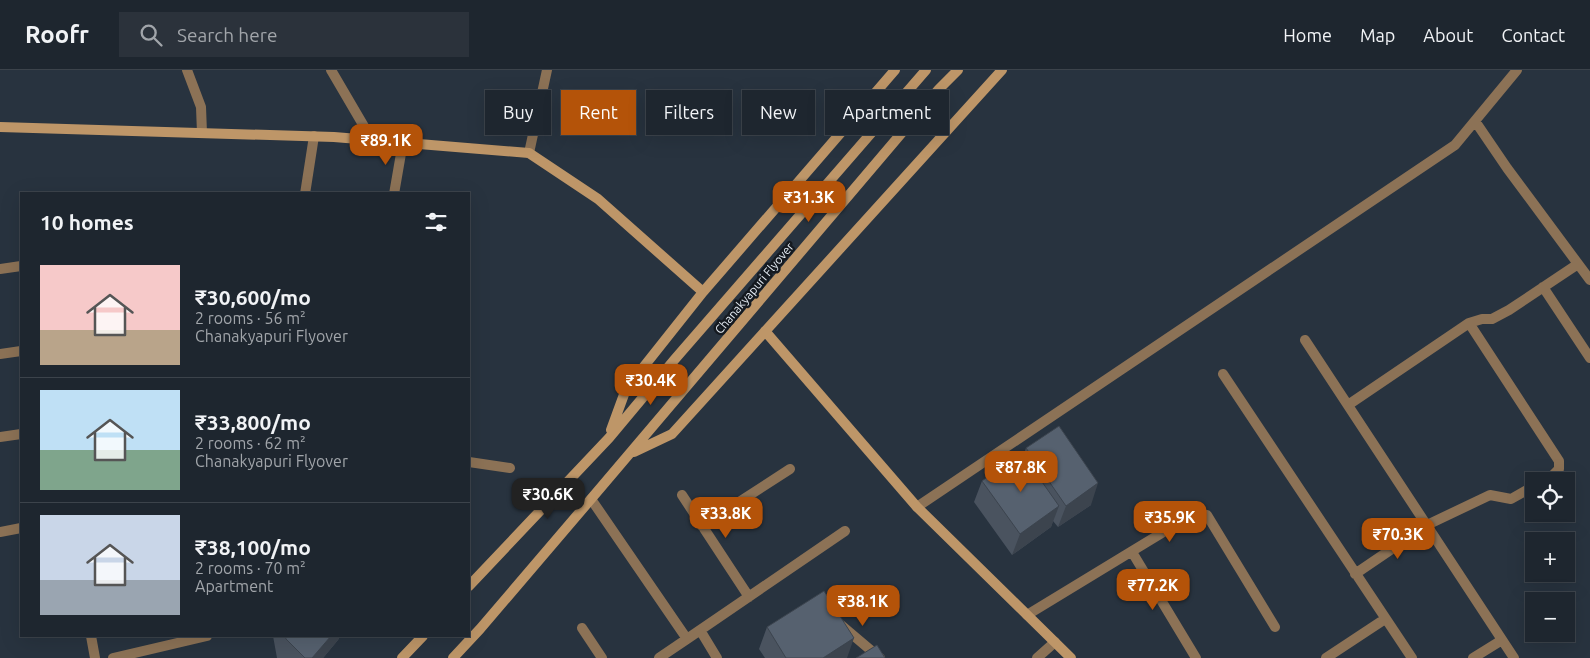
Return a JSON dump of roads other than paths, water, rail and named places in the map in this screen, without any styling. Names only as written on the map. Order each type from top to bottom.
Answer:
[{"type":"street","points":[[187,70],[201,107],[202,133]]},
{"type":"street","points":[[331,70],[372,140]]},
{"type":"street","points":[[530,153],[547,70]]},
{"type":"street","points":[[609,438],[626,389],[703,292],[895,70]]},
{"type":"street","name":"Chanakyapuri Flyover","points":[[470,585],[609,438],[674,359],[926,70]]},
{"type":"street","name":"Chanakyapuri Flyover","points":[[453,658],[629,455],[939,89],[958,70]]},
{"type":"street","points":[[629,455],[672,434],[1002,70]]},
{"type":"street","points":[[917,507],[1455,145],[1517,70]]},
{"type":"street","points":[[1475,121],[1507,168],[1590,280]]},
{"type":"street","points":[[0,127],[314,136],[530,153],[598,199],[703,292]]},
{"type":"street","points":[[305,192],[314,136]]},
{"type":"street","points":[[394,192],[403,142]]},
{"type":"street","points":[[1348,405],[1469,323],[1482,319],[1492,319],[1509,310],[1578,264]]},
{"type":"street","points":[[0,269],[20,266]]},
{"type":"street","points":[[1543,287],[1590,358]]},
{"type":"street","points":[[1469,323],[1559,461],[1559,470],[1557,472]]},
{"type":"street","points":[[765,331],[917,507],[1071,658]]},
{"type":"street","points":[[1305,340],[1514,658]]},
{"type":"street","points":[[0,354],[20,351]]},
{"type":"street","points":[[1223,374],[1412,658]]},
{"type":"street","points":[[0,437],[20,434]]},
{"type":"street","points":[[470,462],[510,468]]},
{"type":"street","points":[[702,526],[790,469]]},
{"type":"street","points":[[1356,574],[1427,525],[1490,495],[1511,499],[1525,491]]},
{"type":"street","points":[[682,495],[749,597]]},
{"type":"street","points":[[591,499],[687,640]]},
{"type":"street","points":[[1027,616],[1193,514],[1207,515],[1275,627]]},
{"type":"street","points":[[0,532],[20,528]]},
{"type":"street","points":[[658,658],[845,531]]},
{"type":"street","points":[[1132,552],[1196,658]]},
{"type":"street","points":[[830,616],[876,657]]},
{"type":"street","points":[[1326,658],[1385,619]]},
{"type":"street","points":[[582,628],[602,658]]},
{"type":"street","points":[[700,630],[718,658]]},
{"type":"street","points":[[91,637],[95,658]]},
{"type":"street","points":[[113,658],[203,637]]},
{"type":"street","points":[[402,658],[421,637]]},
{"type":"street","points":[[1474,658],[1502,640]]},
{"type":"street","points":[[1037,658],[1055,642]]}]
